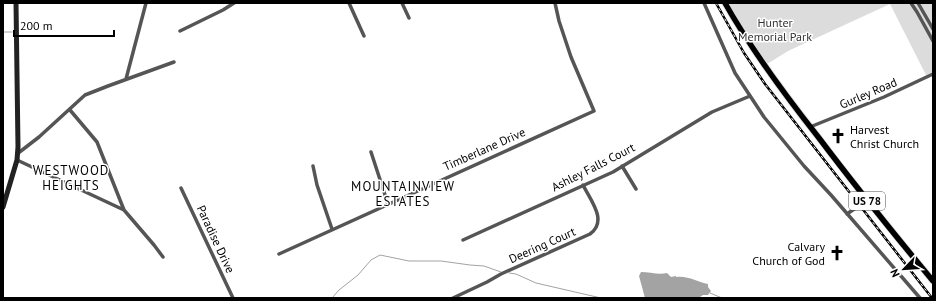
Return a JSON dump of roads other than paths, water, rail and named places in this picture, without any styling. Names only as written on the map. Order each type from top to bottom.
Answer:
[{"type":"main road","name":"US 78","points":[[725,3],[739,28],[764,66],[810,128],[933,281]]},
{"type":"street","points":[[3,207],[17,157],[18,124],[16,3]]},
{"type":"street","points":[[126,79],[146,3]]},
{"type":"street","points":[[180,31],[234,3]]},
{"type":"street","points":[[349,3],[364,36]]},
{"type":"street","points":[[402,3],[409,18]]},
{"type":"street","name":"Timberlane Drive","points":[[279,254],[594,111],[571,58],[554,3]]},
{"type":"street","points":[[704,3],[735,73],[764,117],[784,143],[920,298]]},
{"type":"street","points":[[911,3],[933,41]]},
{"type":"street","points":[[918,3],[933,29]]},
{"type":"street","points":[[17,157],[85,95],[174,62]]},
{"type":"street","name":"Gurley Road","points":[[810,128],[884,97],[933,74]]},
{"type":"street","name":"Ashley Falls Court","points":[[464,240],[622,166],[712,112],[750,96]]},
{"type":"street","points":[[70,110],[97,142],[124,210],[154,244],[163,257]]},
{"type":"street","points":[[371,152],[388,204]]},
{"type":"street","points":[[17,157],[124,210]]},
{"type":"street","points":[[313,166],[314,178],[332,229]]},
{"type":"street","points":[[622,166],[636,189]]},
{"type":"street","name":"Deering Court","points":[[453,298],[590,234],[595,230],[599,223],[598,216],[583,185]]},
{"type":"street","name":"Paradise Drive","points":[[181,188],[233,298]]},
{"type":"street","points":[[847,214],[867,200]]},
{"type":"waterway","points":[[3,32],[12,32]]},
{"type":"waterway","points":[[332,298],[339,290],[358,275],[371,260],[380,255],[409,261],[441,261],[484,266],[501,272]]},
{"type":"waterway","points":[[509,273],[516,274],[536,283],[601,298]]},
{"type":"waterway","points":[[710,293],[722,298]]},
{"type":"railway","points":[[716,3],[744,53],[765,84],[932,298]]},
{"type":"place","name":"Harvest Christ Church","points":[[838,136]]},
{"type":"place","name":"Calvary Church of God","points":[[837,253]]},
{"type":"district","name":"WESTWOOD HEIGHTS","points":[[71,178]]},
{"type":"district","name":"MOUNTAINVIEW ESTATES","points":[[403,194]]},
{"type":"park label","name":"Hunter Memorial Park","points":[[775,29]]}]
